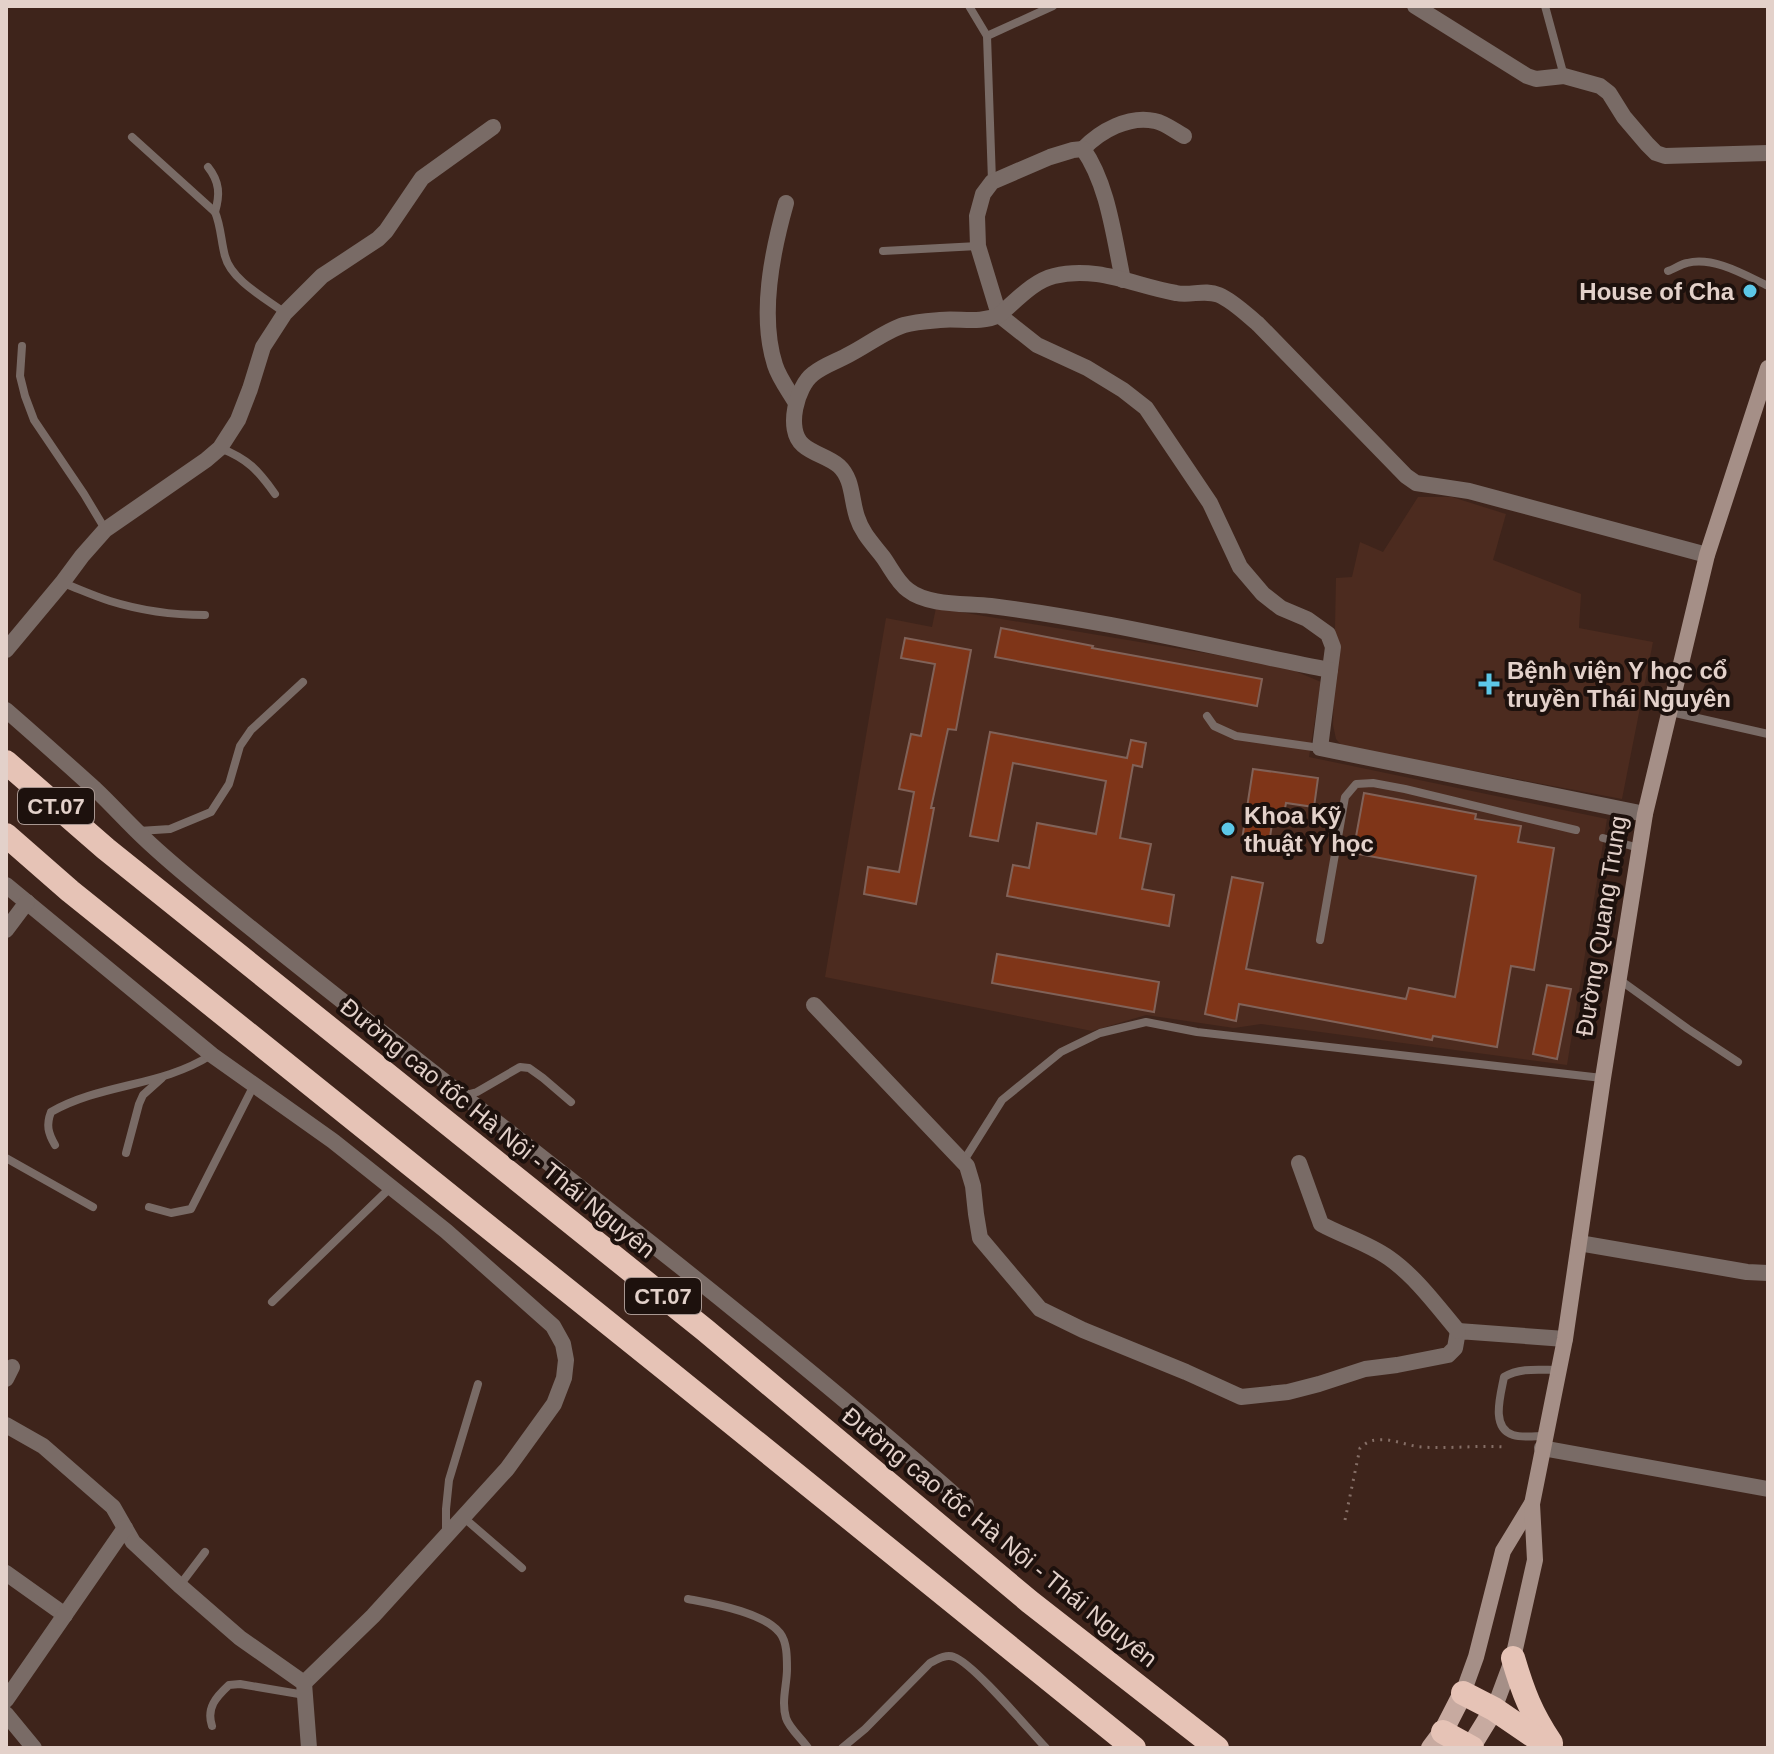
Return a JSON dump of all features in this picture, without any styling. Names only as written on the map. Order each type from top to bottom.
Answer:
[{"type":"highway","name":"Đường cao tốc Hà Nội - Thái Nguyên","points":[[6,762],[106,849],[705,1330],[1030,1602],[1217,1748]]},
{"type":"highway","name":"CT.07","points":[[6,835],[70,891],[1134,1748]]},
{"type":"highway","points":[[1513,1658],[1525,1697],[1553,1748]]},
{"type":"highway","points":[[1463,1693],[1494,1709],[1553,1748]]},
{"type":"highway","points":[[1437,1740],[1471,1748]]},
{"type":"main road","name":"Đường Quang Trung","points":[[1471,1748],[1494,1709],[1513,1658],[1535,1560],[1532,1504],[1565,1339],[1645,814],[1707,555],[1768,368]]},
{"type":"main road","name":"Đường Quang Trung","points":[[1437,1740],[1463,1693],[1476,1657],[1503,1551],[1532,1504]]},
{"type":"street","points":[[1415,6],[1527,76],[1536,79],[1564,76],[1600,86],[1609,93],[1624,117],[1656,153],[1665,156],[1768,153]]},
{"type":"street","points":[[1184,136],[1158,121],[1127,122],[1093,138],[1083,149],[1050,157],[992,182],[983,194],[977,216],[978,246],[999,315],[1037,345],[1087,368],[1146,408],[1210,503],[1240,567],[1263,594],[1281,608],[1307,619],[1328,634],[1333,647],[1320,748],[1645,814]]},
{"type":"street","points":[[6,650],[105,530],[220,448],[238,420],[263,347],[285,313],[322,276],[378,239],[422,178],[493,127]]},
{"type":"street","points":[[1083,149],[1098,178],[1109,214],[1123,280]]},
{"type":"street","points":[[786,203],[769,286],[769,331],[775,366],[796,403]]},
{"type":"street","points":[[1330,670],[1054,615],[933,601],[911,593],[866,537],[857,519],[846,474],[796,438],[796,403],[803,385],[810,375],[821,368],[903,325],[943,320],[983,320],[999,315],[1038,282],[1053,276],[1079,272],[1100,274],[1175,293],[1189,295],[1207,292],[1232,302],[1258,324],[1416,483],[1469,491],[1707,555]]},
{"type":"street","points":[[6,710],[209,894],[461,1096],[645,1237],[900,1445],[966,1505]]},
{"type":"street","points":[[6,885],[212,1055],[333,1141],[446,1231],[553,1326],[563,1344],[566,1360],[564,1378],[554,1404],[507,1469],[305,1689],[309,1748]]},
{"type":"street","points":[[6,930],[27,902]]},
{"type":"street","points":[[814,1005],[967,1166],[980,1238],[1040,1309],[1241,1397],[1288,1392],[1365,1369],[1448,1355],[1455,1348],[1458,1331]]},
{"type":"street","points":[[1299,1163],[1321,1224],[1389,1258],[1418,1284],[1458,1331],[1565,1339]]},
{"type":"street","points":[[1579,1243],[1768,1273]]},
{"type":"street","points":[[1747,1272],[1768,1285]]},
{"type":"street","points":[[6,1425],[43,1446],[113,1507],[133,1542],[240,1638],[305,1689]]},
{"type":"street","points":[[1543,1445],[1768,1489]]},
{"type":"street","points":[[6,1700],[125,1528]]},
{"type":"street","points":[[6,1573],[65,1615]]},
{"type":"street","points":[[6,1714],[34,1748]]},
{"type":"lane","points":[[969,6],[987,36],[992,182]]},
{"type":"lane","points":[[987,36],[1053,6]]},
{"type":"lane","points":[[1545,6],[1564,76]]},
{"type":"lane","points":[[132,137],[215,212],[229,269],[285,313]]},
{"type":"lane","points":[[208,167],[219,188],[215,212]]},
{"type":"lane","points":[[883,251],[978,246]]},
{"type":"lane","points":[[1668,271],[1687,262],[1703,262],[1732,268],[1768,286]]},
{"type":"lane","points":[[22,346],[20,376],[34,420],[105,530]]},
{"type":"lane","points":[[220,448],[250,463],[275,494]]},
{"type":"lane","points":[[62,583],[145,610],[205,615]]},
{"type":"lane","points":[[137,831],[170,829],[211,812],[229,784],[240,746],[251,730],[303,682]]},
{"type":"lane","points":[[1671,712],[1768,734]]},
{"type":"lane","points":[[1207,716],[1214,726],[1236,736],[1320,748]]},
{"type":"lane","points":[[1320,940],[1345,797],[1356,784],[1373,783],[1405,789],[1576,830]]},
{"type":"lane","points":[[1603,838],[1640,848]]},
{"type":"lane","points":[[1620,980],[1738,1062]]},
{"type":"lane","points":[[963,1162],[1002,1100],[1061,1052],[1100,1033],[1146,1022],[1197,1032],[1603,1078]]},
{"type":"lane","points":[[55,1145],[48,1132],[51,1112],[83,1098],[163,1078],[212,1055]]},
{"type":"lane","points":[[461,1096],[477,1092],[520,1067],[529,1068],[571,1102]]},
{"type":"lane","points":[[126,1153],[143,1095],[163,1078]]},
{"type":"lane","points":[[149,1207],[171,1213],[191,1209],[254,1085]]},
{"type":"lane","points":[[6,1158],[93,1207]]},
{"type":"lane","points":[[272,1302],[390,1188]]},
{"type":"lane","points":[[1543,1445],[1508,1433],[1500,1426],[1504,1377],[1524,1370],[1559,1370]]},
{"type":"lane","points":[[446,1535],[449,1480],[478,1384]]},
{"type":"lane","points":[[463,1517],[522,1568]]},
{"type":"lane","points":[[179,1585],[205,1552]]},
{"type":"lane","points":[[688,1599],[761,1618],[780,1633],[786,1650],[784,1696],[787,1720],[808,1748]]},
{"type":"lane","points":[[842,1748],[930,1663],[943,1656],[955,1657],[975,1672],[1046,1748]]},
{"type":"lane","points":[[212,1726],[209,1716],[213,1701],[229,1685],[305,1689]]},
{"type":"path","points":[[1345,1520],[1360,1448],[1368,1442],[1380,1439],[1418,1447],[1449,1448],[1543,1445]]},
{"type":"shaded area","name":"Bệnh viện Y học cổ truyền Thái Nguyên","points":[[1418,497],[1452,497],[1506,514],[1493,560],[1581,594],[1579,628],[1653,642],[1622,799],[1342,746],[1336,739],[1333,725],[1336,578],[1352,577],[1360,542],[1383,552]]},
{"type":"shaded area","name":"Khoa Kỹ thuật Y học","points":[[936,608],[1283,666],[1321,682],[1309,757],[1607,819],[1567,1065],[1261,1024],[1234,1028],[1146,1015],[1092,1031],[825,977],[886,618],[932,627]]},
{"type":"building","points":[[1001,628],[1262,679],[1257,706],[995,657]]},
{"type":"building","points":[[905,638],[971,650],[956,730],[948,729],[931,808],[934,808],[916,904],[864,894],[868,867],[899,872],[914,792],[899,789],[911,734],[921,736],[935,664],[901,658]]},
{"type":"building","points":[[990,732],[1127,758],[1131,740],[1146,743],[1142,767],[1133,765],[1120,838],[1151,844],[1142,889],[1174,895],[1169,926],[1007,896],[1013,865],[1029,868],[1037,823],[1096,834],[1106,781],[1013,763],[998,841],[970,836]]},
{"type":"building","points":[[1253,769],[1318,778],[1314,807],[1286,803],[1283,819],[1273,817],[1269,844],[1242,840]]},
{"type":"building","points":[[1364,793],[1476,814],[1475,819],[1521,826],[1518,842],[1554,848],[1534,970],[1511,966],[1497,1047],[1433,1036],[1432,1040],[1239,1004],[1236,1021],[1205,1014],[1232,877],[1263,883],[1246,969],[1406,999],[1409,988],[1455,997],[1476,876],[1353,853]]},
{"type":"building","points":[[997,954],[1159,982],[1154,1012],[992,983]]},
{"type":"building","points":[[1547,985],[1571,989],[1557,1059],[1533,1054]]},
{"type":"place","name":"House of Cha","points":[[1750,291]]},
{"type":"place","name":"Bệnh viện Y học cổ truyền Thái Nguyên","points":[[1489,684]]},
{"type":"place","name":"Khoa Kỹ thuật Y học","points":[[1228,829]]}]
